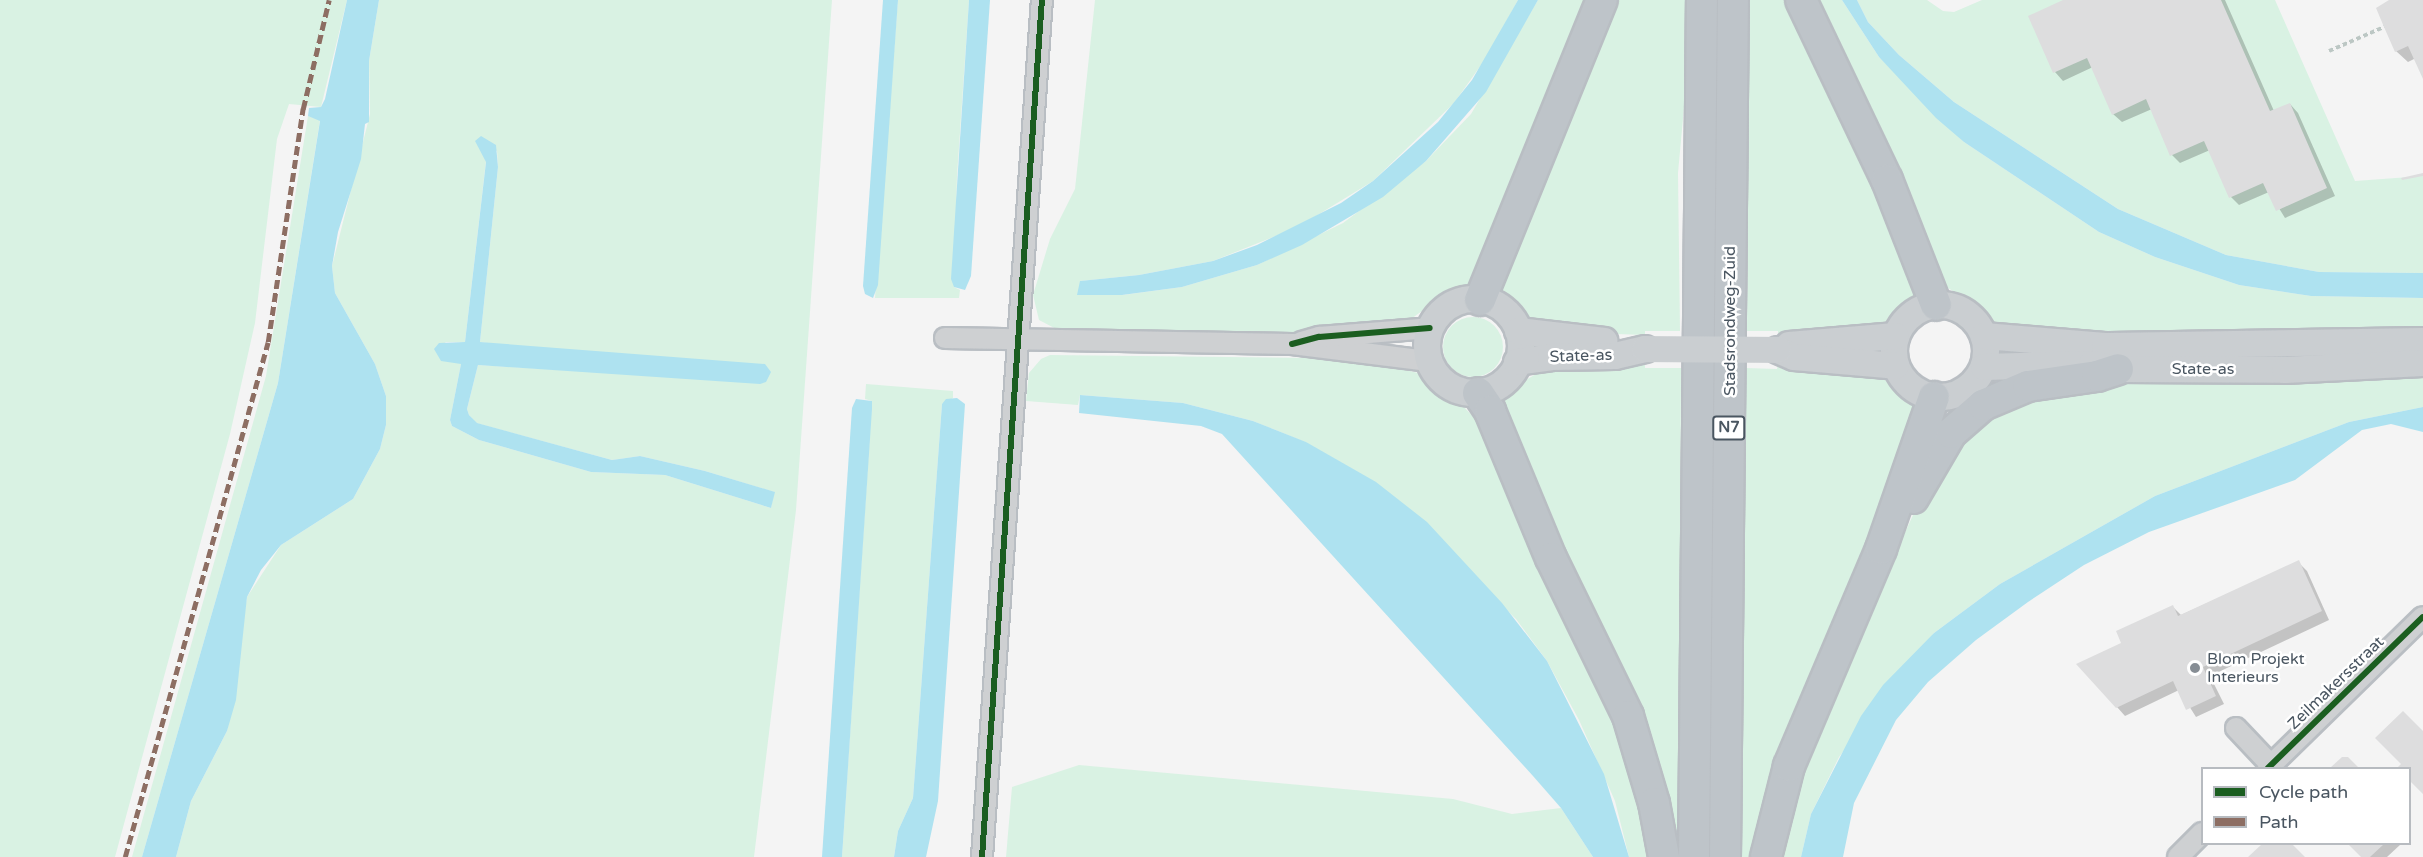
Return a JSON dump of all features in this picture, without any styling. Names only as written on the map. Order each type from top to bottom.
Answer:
[{"type":"highway","points":[[1480,300],[1602,0]]},
{"type":"highway","name":"Stadsrondweg-Zuid","points":[[1694,857],[1702,0]]},
{"type":"highway","name":"Stadsrondweg-Zuid","points":[[1725,857],[1733,0]]},
{"type":"highway","points":[[1801,0],[1887,180],[1936,305]]},
{"type":"highway","points":[[1881,549],[1951,433],[1983,405],[2028,386],[2097,376],[2118,369]]},
{"type":"highway","points":[[1478,393],[1490,411],[1551,558],[1628,716],[1654,803],[1664,857]]},
{"type":"highway","points":[[1766,857],[1783,786],[1806,721],[1881,549],[1934,397]]},
{"type":"main road","points":[[1480,300],[1503,310],[1518,331],[1517,362],[1500,386],[1478,393],[1466,393],[1444,383],[1429,360],[1430,328],[1450,306],[1480,300]]},
{"type":"main road","points":[[1936,305],[1949,306],[1970,316],[1984,336],[1984,367],[1964,391],[1934,397],[1907,384],[1896,366],[1896,336],[1908,318],[1936,305]]},
{"type":"main road","name":"State-as","points":[[1518,331],[1560,338],[1615,341],[1645,349]]},
{"type":"main road","name":"State-as","points":[[1778,350],[1793,343],[1896,336]]},
{"type":"main road","name":"State-as","points":[[1984,336],[2105,346],[2423,341]]},
{"type":"main road","name":"State-as","points":[[1517,362],[1551,357],[1615,356],[1645,349],[1778,350],[1794,357],[1896,366]]},
{"type":"main road","name":"State-as","points":[[1984,367],[2092,364],[2118,369],[2318,369],[2423,363]]},
{"type":"street","points":[[982,857],[1042,0]]},
{"type":"street","points":[[1292,344],[1319,337],[1430,328]]},
{"type":"street","points":[[945,338],[1018,342],[1292,344],[1429,360]]},
{"type":"street","name":"Zeilmakersstraat","points":[[2269,767],[2423,616]]},
{"type":"street","points":[[2236,728],[2269,767]]},
{"type":"street","points":[[2178,857],[2201,834]]},
{"type":"path","points":[[2329,51],[2384,27]]},
{"type":"green space","points":[[0,0],[347,0],[321,107],[289,104],[277,139],[255,323],[230,434],[115,857],[0,857]]},
{"type":"green space","points":[[379,0],[832,0],[796,510],[754,857],[176,857],[191,801],[227,731],[247,597],[281,545],[353,499],[380,449],[386,425],[386,396],[375,364],[335,293],[332,266],[370,114],[369,61]],"holes":[[[480,147],[497,151],[498,167],[480,342],[766,382],[478,365],[467,409],[469,415],[476,423],[612,460],[640,456],[705,471],[774,492],[771,508],[665,475],[591,472],[479,440],[452,426],[450,420],[461,364],[445,342],[465,342],[486,161]]]},
{"type":"green space","points":[[898,0],[969,0],[957,176],[954,287],[960,290],[959,298],[875,298]]},
{"type":"green space","points":[[1095,0],[1518,0],[1486,58],[1454,103],[1373,181],[1298,227],[1213,261],[1139,275],[1080,281],[1123,295],[1182,287],[1257,265],[1343,223],[1426,161],[1471,114],[1538,0],[1592,0],[1481,273],[1470,285],[1441,297],[1407,322],[1294,333],[1062,332],[1039,320],[1033,295],[1050,239],[1075,189]]},
{"type":"green space","points":[[1609,0],[1687,0],[1686,86],[1678,173],[1680,331],[1645,331],[1645,335],[1587,333],[1529,321],[1493,293]]},
{"type":"green space","points":[[1749,0],[1792,0],[1923,298],[1901,311],[1899,309],[1883,324],[1783,332],[1782,337],[1778,336],[1778,331],[1747,331]]},
{"type":"green space","points":[[1808,0],[1842,0],[1879,57],[1964,142],[2099,232],[2155,257],[2239,285],[2311,296],[2423,298],[2423,332],[2143,338],[1996,326],[1977,306],[1940,283]]},
{"type":"green space","points":[[1857,0],[1927,0],[1943,11],[1954,12],[1982,0],[2275,0],[2355,181],[2423,176],[2423,273],[2319,272],[2226,255],[2118,209],[1954,102],[1899,55],[1868,22]]},
{"type":"green space","points":[[308,116],[320,120],[278,383],[142,857],[132,857],[266,376]]},
{"type":"green space","points":[[1473,317],[1490,322],[1498,330],[1503,347],[1498,364],[1490,372],[1473,377],[1456,372],[1448,364],[1443,347],[1448,330],[1456,322]]},
{"type":"green space","points":[[1050,355],[1313,358],[1394,363],[1393,367],[1418,373],[1434,392],[1464,407],[1480,424],[1602,678],[1655,857],[1629,857],[1615,801],[1579,720],[1547,661],[1516,619],[1376,483],[1305,442],[1253,421],[1183,403],[1080,395],[1078,405],[1026,401],[1029,373],[1041,359]]},
{"type":"green space","points":[[1645,363],[1645,368],[1681,368],[1679,849],[1670,848],[1493,399],[1543,370]]},
{"type":"green space","points":[[1778,364],[1881,376],[1896,390],[1922,403],[1867,550],[1836,615],[1792,729],[1759,857],[1740,857],[1746,368],[1777,369]]},
{"type":"green space","points":[[2423,373],[2423,407],[2349,422],[2155,496],[2000,584],[1934,633],[1839,757],[1811,814],[1801,857],[1775,857],[1796,771],[1929,480],[1940,460],[2005,404],[2114,381]]},
{"type":"green space","points":[[866,384],[953,391],[953,398],[942,404],[913,798],[898,831],[894,857],[842,857],[872,401],[865,399]]},
{"type":"green space","points":[[1079,765],[1453,799],[1512,814],[1561,808],[1593,857],[1006,857],[1012,787]]},
{"type":"water","points":[[347,0],[379,0],[369,61],[369,122],[365,124],[361,159],[338,232],[332,266],[335,293],[375,364],[386,396],[386,425],[380,449],[353,499],[281,545],[261,570],[247,597],[236,700],[227,731],[191,801],[176,857],[142,857],[278,383],[320,121],[308,116],[309,108],[321,107],[325,99]]},
{"type":"water","points":[[883,0],[898,0],[878,285],[873,298],[865,294],[863,286]]},
{"type":"water","points":[[969,0],[990,0],[971,276],[965,290],[954,287],[951,279]]},
{"type":"water","points":[[1518,0],[1538,0],[1486,92],[1426,161],[1383,197],[1302,245],[1257,265],[1182,287],[1122,295],[1077,295],[1080,281],[1139,275],[1213,261],[1257,245],[1341,203],[1373,181],[1438,122],[1472,80]]},
{"type":"water","points":[[1842,0],[1857,0],[1868,22],[1899,55],[1954,102],[2118,209],[2226,255],[2319,272],[2423,273],[2423,298],[2311,296],[2239,285],[2155,257],[2099,232],[1964,142],[1936,118],[1879,57]]},
{"type":"water","points":[[481,136],[496,145],[498,167],[480,342],[765,364],[771,372],[766,382],[760,384],[478,365],[467,409],[469,415],[477,423],[612,460],[640,456],[705,471],[775,492],[771,508],[665,475],[591,472],[479,440],[452,426],[450,420],[461,364],[441,361],[434,349],[439,343],[465,342],[486,162],[475,141]]},
{"type":"water","points":[[1080,395],[1183,403],[1253,421],[1306,442],[1376,482],[1427,522],[1502,603],[1547,661],[1604,774],[1629,857],[1593,857],[1561,808],[1533,776],[1222,434],[1201,426],[1079,413]]},
{"type":"water","points":[[957,398],[965,404],[938,801],[926,857],[894,857],[898,831],[913,798],[942,404],[946,399]]},
{"type":"water","points":[[856,399],[872,401],[872,409],[842,857],[822,857],[852,408]]},
{"type":"water","points":[[2423,407],[2423,432],[2391,424],[2362,430],[2295,480],[2149,532],[2084,565],[2028,602],[1976,640],[1928,682],[1896,720],[1854,803],[1843,857],[1801,857],[1811,814],[1861,716],[1883,685],[1934,633],[2000,584],[2155,496],[2349,422]]},
{"type":"building","points":[[2063,0],[2221,0],[2270,111],[2290,103],[2327,188],[2276,211],[2263,183],[2229,198],[2204,141],[2170,156],[2146,99],[2112,115],[2087,58],[2053,73],[2028,16]]},
{"type":"building","points":[[2389,0],[2423,0],[2423,79],[2408,46],[2395,52],[2384,27],[2376,8]]},
{"type":"building","points":[[2423,173],[2423,176],[2402,180],[2401,178]]},
{"type":"building","points":[[2299,560],[2322,611],[2203,667],[2216,696],[2186,710],[2173,681],[2116,708],[2076,664],[2121,643],[2116,631],[2173,605],[2178,616]]},
{"type":"building","points":[[2403,711],[2423,731],[2423,794],[2411,782],[2411,767],[2398,767],[2401,764],[2375,738]]},
{"type":"building","points":[[2342,757],[2348,757],[2358,767],[2331,767]]},
{"type":"building","points":[[2261,845],[2293,845],[2305,857],[2248,857]]},
{"type":"building","points":[[2349,845],[2383,845],[2370,857],[2361,857]]},
{"type":"marked path","points":[[125,857],[268,342],[303,109],[329,0]]},
{"type":"cycle path","points":[[982,857],[1042,0]]},
{"type":"cycle path","points":[[1292,344],[1319,337],[1430,328]]},
{"type":"cycle path","points":[[2269,767],[2423,617]]},
{"type":"place","name":"Blom Projekt Interieurs","points":[[2195,668]]}]
